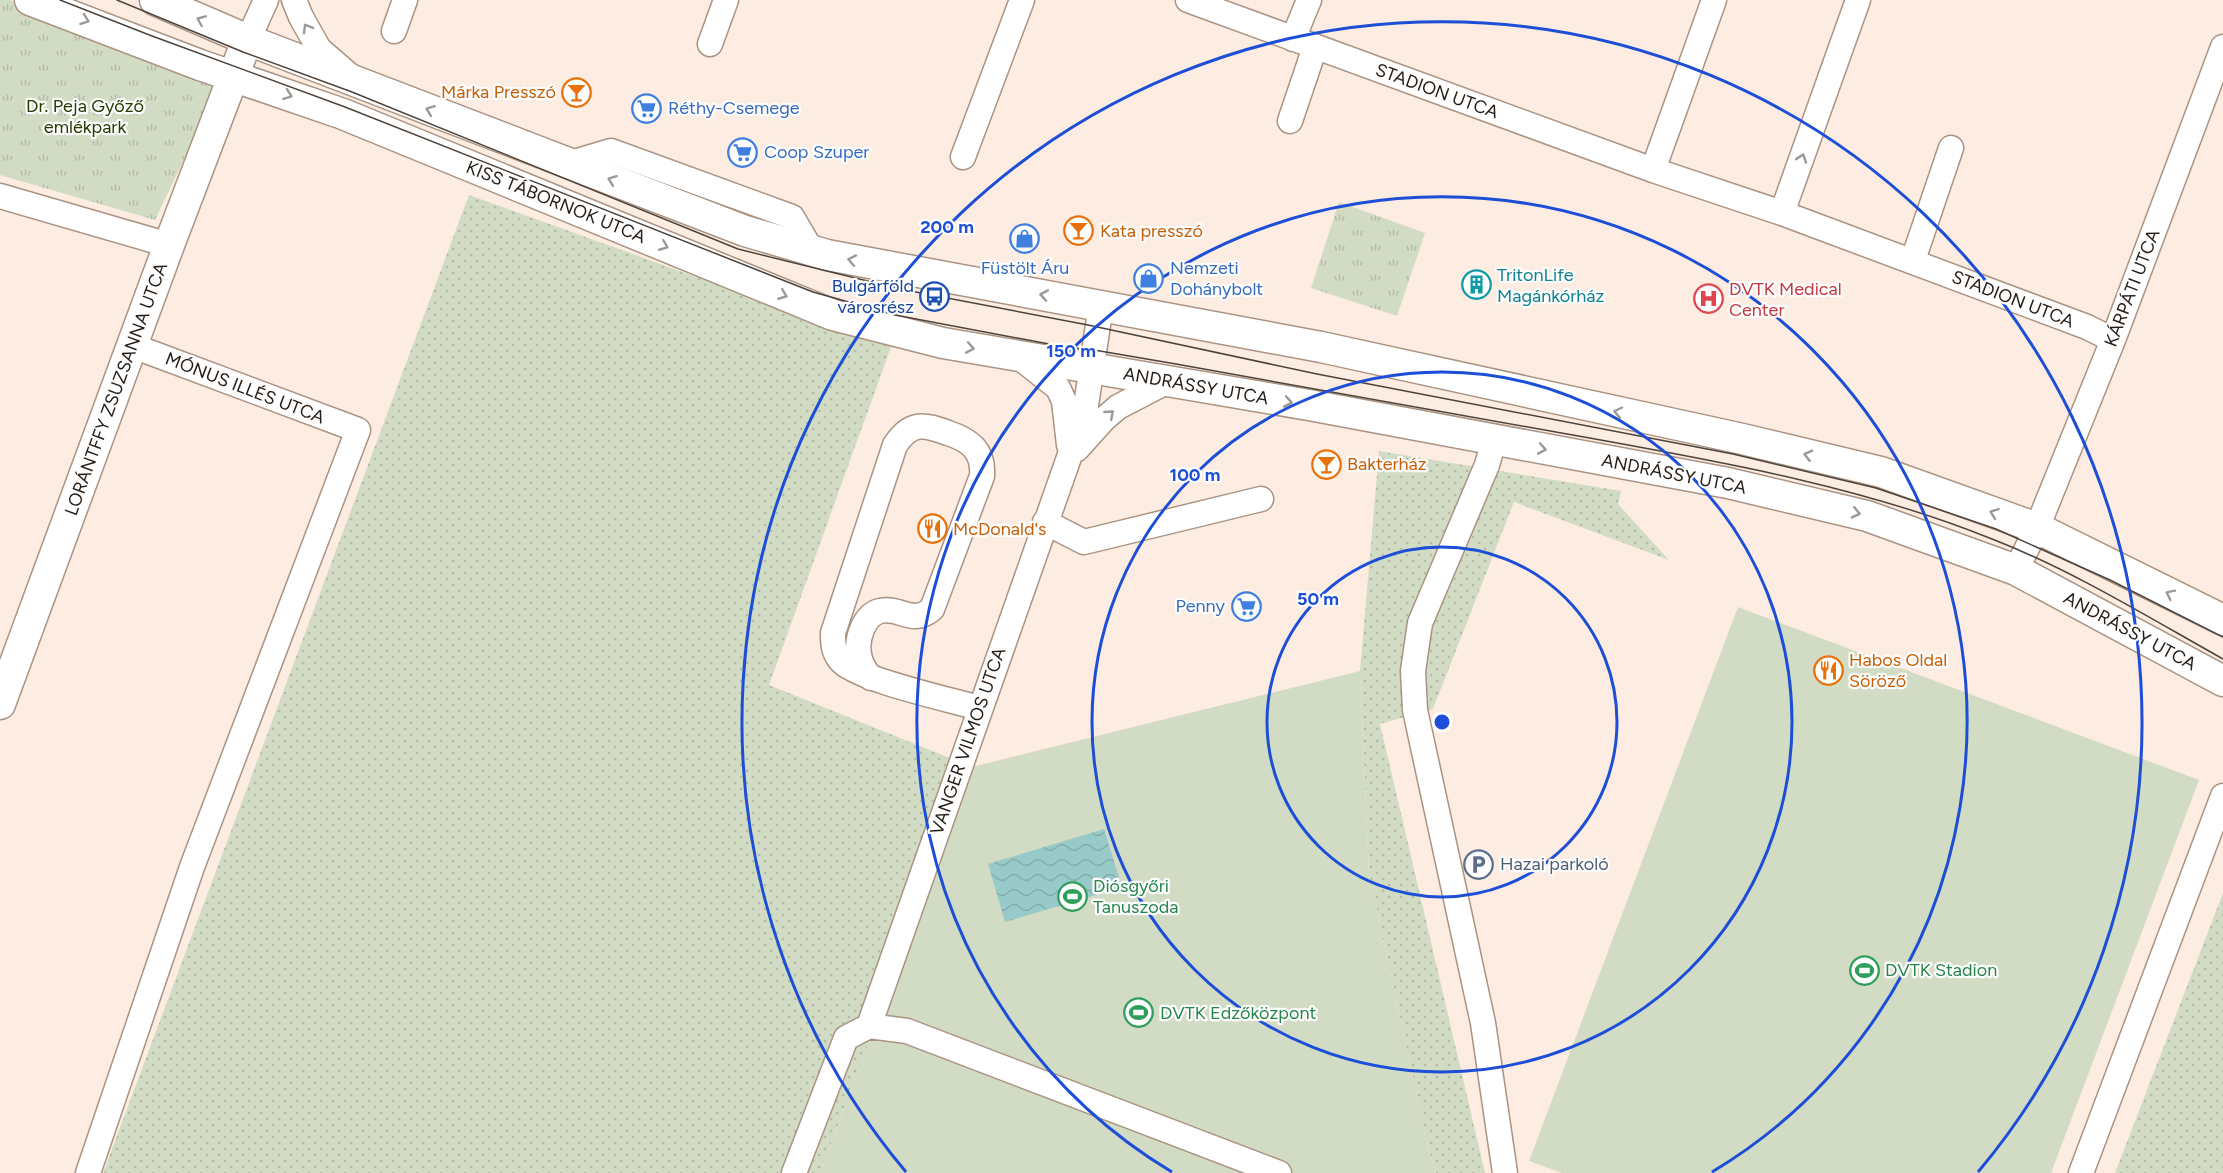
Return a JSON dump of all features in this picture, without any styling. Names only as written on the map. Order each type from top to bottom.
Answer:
[{"type":"main road","name":"KISS TÁBORNOK UTCA","points":[[30,0],[343,114],[833,315],[944,343],[1092,369]]},
{"type":"main road","points":[[155,0],[248,40],[745,231],[812,251],[849,259],[1333,350],[1749,440],[1881,472],[2037,528],[2223,620]]},
{"type":"main road","name":"LORÁNTFFY ZSUZSANNA UTCA","points":[[0,704],[169,244],[248,40]]},
{"type":"main road","name":"ANDRÁSSY UTCA","points":[[1092,369],[1728,483],[1867,516],[2016,570],[2223,681]]},
{"type":"street","points":[[248,40],[266,0]]},
{"type":"street","points":[[294,0],[319,49],[356,81]]},
{"type":"street","points":[[394,31],[405,0]]},
{"type":"street","points":[[710,44],[726,0]]},
{"type":"street","points":[[963,157],[1022,0]]},
{"type":"street","name":"STADION UTCA","points":[[1188,0],[1224,6],[1304,43],[1653,170],[1912,260],[2087,327],[2113,340]]},
{"type":"street","points":[[1290,121],[1309,0]]},
{"type":"street","points":[[1653,170],[1714,0]]},
{"type":"street","points":[[1782,213],[1858,0]]},
{"type":"street","name":"KÁRPÁTI UTCA","points":[[2016,570],[2037,528],[2113,340],[2223,46]]},
{"type":"street","points":[[1912,260],[1951,148]]},
{"type":"street","points":[[0,196],[169,244]]},
{"type":"street","name":"VANGER VILMOS UTCA","points":[[869,1026],[1085,412],[1101,305]]},
{"type":"street","name":"MÓNUS ILLÉS UTCA","points":[[88,1173],[192,867],[358,430],[132,346]]},
{"type":"street","points":[[1019,357],[1058,388],[1064,401],[1070,457]]},
{"type":"street","points":[[1070,457],[1118,407],[1168,381]]},
{"type":"street","points":[[871,678],[862,666],[858,651],[866,620],[872,614],[880,611],[917,617],[932,609],[982,476],[981,458],[972,444],[962,437],[927,425],[908,430],[895,445],[833,633],[834,648],[840,661],[849,668],[871,678],[979,708]]},
{"type":"street","points":[[1494,440],[1487,465],[1420,623],[1413,671],[1415,710],[1483,1023],[1497,1171]]},
{"type":"street","points":[[1045,522],[1084,542],[1261,499]]},
{"type":"street","points":[[2081,1173],[2223,796]]},
{"type":"street","points":[[794,1173],[846,1038],[869,1026],[907,1031],[1279,1173]]},
{"type":"green space","name":"Dr. Peja Győző emlékpark","points":[[0,0],[10,0],[220,84],[155,220],[0,175]]},
{"type":"green space","points":[[469,195],[891,347],[769,685],[972,767],[820,1173],[103,1173]]},
{"type":"green space","points":[[1339,202],[1425,233],[1397,316],[1311,288]]},
{"type":"green space","points":[[1379,451],[1621,491],[1618,504],[1669,560],[1514,502],[1433,709],[1380,724],[1485,1173],[1436,1173],[1429,1151],[1369,874],[1360,671]]},
{"type":"green space","name":"DVTK Stadion","points":[[1738,607],[2199,780],[2051,1173],[1562,1173],[1529,1161]]},
{"type":"green space","name":"DVTK Edzőközpont","points":[[1360,671],[1369,874],[1429,1151],[1436,1173],[820,1173],[972,767]]},
{"type":"green space","points":[[2223,893],[2223,1173],[2115,1173]]},
{"type":"water","points":[[1104,829],[1122,887],[1005,922],[988,864]]},
{"type":"tram line","points":[[60,0],[345,107],[813,292],[895,315],[1675,454],[1835,488],[1941,520],[2022,551],[2109,595],[2223,659]]},
{"type":"tram line","points":[[117,0],[243,52],[352,92],[738,249],[900,289],[1088,325],[1317,374],[1733,454],[1876,488],[1996,529],[2110,580],[2223,637]]},
{"type":"place","name":"Márka Presszó","points":[[577,92]]},
{"type":"place","name":"Réthy-Csemege","points":[[647,108]]},
{"type":"place","name":"Coop Szuper","points":[[743,152]]},
{"type":"place","name":"Kata presszó","points":[[1079,231]]},
{"type":"place","name":"Füstölt Áru","points":[[1025,239]]},
{"type":"place","name":"Nemzeti Dohánybolt","points":[[1149,278]]},
{"type":"place","name":"TritonLife Magánkórház","points":[[1476,285]]},
{"type":"place","name":"Bulgárföld városrész","points":[[935,296]]},
{"type":"place","name":"DVTK Medical Center","points":[[1708,299]]},
{"type":"place","name":"Bakterház","points":[[1326,464]]},
{"type":"place","name":"McDonald's","points":[[932,529]]},
{"type":"place","name":"Penny","points":[[1246,606]]},
{"type":"place","name":"Habos Oldal Söröző","points":[[1828,670]]},
{"type":"place","name":"Hazai parkoló","points":[[1479,864]]},
{"type":"place","name":"Diósgyőri Tanuszoda","points":[[1072,896]]},
{"type":"place","name":"DVTK Stadion","points":[[1864,970]]},
{"type":"place","name":"DVTK Edzőközpont","points":[[1139,1013]]}]
